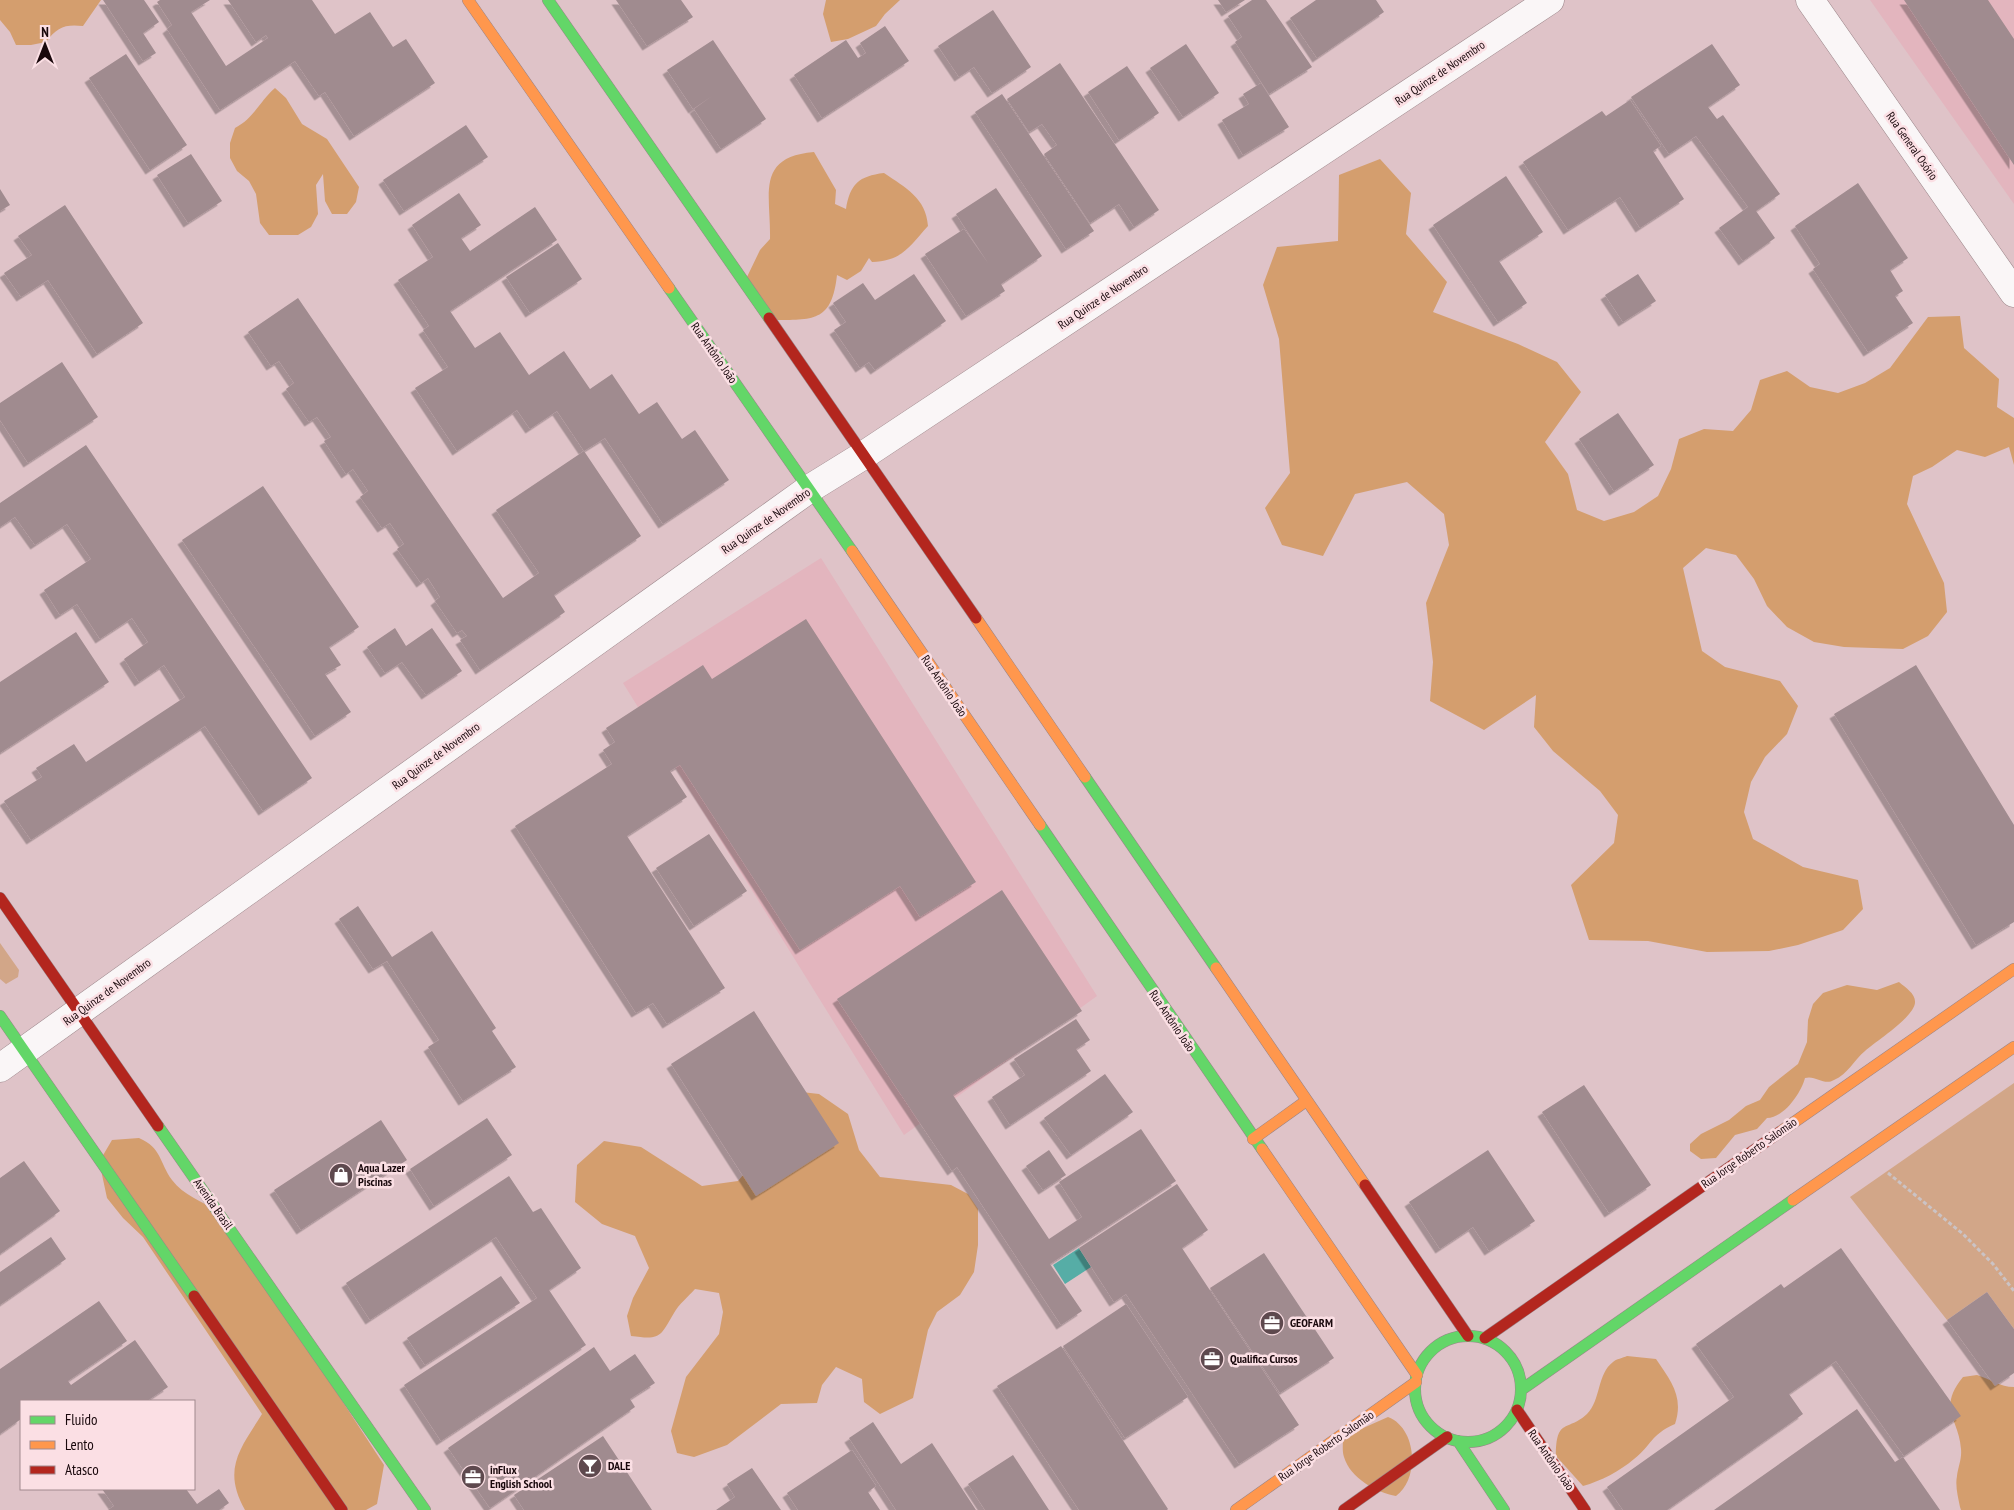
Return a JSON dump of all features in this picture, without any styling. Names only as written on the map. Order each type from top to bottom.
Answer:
[{"type":"main road","name":"Rua Antônio João","points":[[468,0],[809,489],[1416,1379]]},
{"type":"main road","points":[[548,0],[864,456],[1468,1336]]},
{"type":"main road","name":"Avenida Brasil","points":[[0,898],[425,1510]]},
{"type":"main road","name":"Rua Jorge Roberto Salomão","points":[[1485,1338],[2014,968]]},
{"type":"main road","points":[[0,1016],[342,1510]]},
{"type":"main road","points":[[1521,1390],[1869,1146],[2014,1047]]},
{"type":"main road","points":[[1253,1139],[1306,1101]]},
{"type":"main road","points":[[1344,1510],[1452,1439],[1475,1441],[1492,1436],[1507,1425],[1517,1410],[1521,1390],[1520,1376],[1513,1359],[1501,1347],[1485,1338],[1468,1336],[1451,1339],[1436,1347],[1424,1359],[1416,1379],[1415,1392],[1419,1409],[1428,1424],[1452,1439],[1504,1510]]},
{"type":"main road","name":"Rua Jorge Roberto Salomão","points":[[1236,1510],[1416,1379]]},
{"type":"main road","name":"Rua Antônio João","points":[[1517,1410],[1585,1510]]},
{"type":"street","name":"Rua Quinze de Novembro","points":[[0,1068],[809,489],[864,456],[1550,0]]},
{"type":"street","name":"Rua General Osório","points":[[1810,0],[2014,293]]},
{"type":"path","points":[[1869,1146],[1886,1171],[1907,1191],[1963,1234],[1993,1264],[2014,1291]]},
{"type":"shaded area","points":[[0,0],[101,0],[83,26],[66,26],[54,33],[46,42],[16,45],[10,32],[0,20]]},
{"type":"shaded area","points":[[826,0],[900,0],[885,14],[876,26],[848,39],[831,42],[823,14]]},
{"type":"shaded area","points":[[1870,0],[2014,0],[2014,204]]},
{"type":"shaded area","points":[[275,88],[286,98],[302,124],[327,139],[359,187],[356,202],[347,214],[332,214],[325,201],[323,174],[316,185],[318,214],[311,227],[298,235],[269,235],[260,223],[256,194],[249,181],[237,171],[230,158],[230,143],[235,128],[252,114]]},
{"type":"shaded area","points":[[814,152],[836,190],[835,204],[846,209],[850,193],[857,183],[868,176],[884,173],[907,189],[919,201],[926,216],[928,226],[898,256],[872,262],[869,258],[861,271],[847,280],[837,275],[831,301],[820,314],[812,318],[776,320],[747,277],[760,250],[770,239],[769,193],[770,181],[774,170],[782,162],[795,155]]},
{"type":"shaded area","points":[[1380,159],[1411,193],[1406,234],[1447,282],[1433,312],[1518,344],[1557,362],[1581,392],[1545,442],[1568,474],[1577,510],[1604,521],[1634,512],[1658,496],[1671,469],[1679,439],[1704,429],[1733,431],[1751,410],[1760,380],[1787,371],[1810,387],[1838,393],[1865,383],[1890,368],[1928,317],[1960,316],[1964,348],[1999,379],[1997,407],[2014,418],[2014,465],[2009,447],[1985,457],[1957,450],[1932,467],[1913,476],[1907,504],[1944,583],[1947,612],[1928,636],[1903,649],[1844,647],[1814,642],[1787,627],[1767,606],[1754,579],[1736,555],[1706,548],[1683,568],[1702,651],[1725,667],[1780,681],[1798,706],[1787,734],[1765,757],[1751,782],[1744,812],[1753,839],[1803,867],[1858,880],[1863,909],[1843,930],[1798,945],[1769,951],[1707,952],[1648,941],[1589,940],[1571,885],[1614,843],[1618,815],[1600,791],[1553,751],[1534,727],[1536,695],[1484,730],[1430,701],[1433,662],[1426,603],[1449,545],[1444,514],[1407,482],[1355,494],[1323,556],[1282,545],[1265,508],[1290,473],[1279,339],[1263,285],[1277,247],[1338,241],[1339,175]]},
{"type":"shaded area","points":[[821,558],[1097,996],[904,1135],[623,683]]},
{"type":"shaded area","points":[[0,943],[19,970],[18,977],[6,984],[0,979]]},
{"type":"shaded area","points":[[1899,982],[1914,997],[1913,1009],[1901,1022],[1861,1055],[1847,1071],[1830,1082],[1809,1077],[1805,1078],[1796,1097],[1780,1114],[1767,1118],[1757,1129],[1735,1135],[1716,1158],[1701,1159],[1690,1151],[1690,1144],[1701,1134],[1729,1120],[1746,1106],[1760,1100],[1769,1087],[1798,1064],[1807,1042],[1808,1020],[1813,1004],[1823,993],[1847,985],[1877,990]]},
{"type":"shaded area","points":[[2014,1083],[2014,1329],[1987,1292],[1947,1320],[1850,1197]]},
{"type":"shaded area","points":[[784,1090],[819,1094],[848,1114],[859,1150],[880,1177],[951,1185],[968,1194],[978,1209],[978,1245],[974,1272],[960,1295],[937,1312],[928,1330],[913,1398],[880,1414],[864,1402],[862,1379],[836,1367],[822,1385],[817,1403],[781,1404],[727,1445],[694,1457],[677,1453],[671,1431],[686,1377],[719,1334],[723,1312],[719,1293],[695,1289],[678,1307],[666,1327],[658,1335],[654,1337],[631,1336],[627,1316],[633,1298],[649,1268],[635,1236],[602,1224],[575,1202],[577,1165],[604,1141],[641,1147],[702,1186],[738,1181],[761,1154]]},
{"type":"shaded area","points":[[139,1138],[152,1146],[172,1180],[177,1185],[187,1194],[218,1211],[384,1465],[377,1504],[366,1510],[245,1510],[238,1496],[234,1471],[241,1449],[262,1414],[143,1237],[123,1218],[107,1198],[101,1170],[102,1157],[112,1140]]},
{"type":"shaded area","points":[[1627,1356],[1656,1359],[1671,1382],[1677,1397],[1678,1406],[1675,1424],[1656,1436],[1640,1454],[1623,1468],[1583,1486],[1556,1456],[1558,1436],[1564,1427],[1587,1414],[1595,1402],[1601,1380],[1608,1367],[1614,1361]]},
{"type":"shaded area","points":[[1977,1375],[2009,1387],[2014,1387],[2014,1510],[1961,1510],[1960,1507],[1956,1484],[1961,1449],[1950,1406],[1951,1398],[1963,1377]]},
{"type":"shaded area","points":[[1388,1417],[1398,1423],[1405,1432],[1410,1442],[1412,1454],[1409,1478],[1404,1488],[1396,1496],[1381,1492],[1358,1478],[1347,1465],[1343,1452],[1343,1437]]},
{"type":"water","points":[[1079,1248],[1091,1267],[1065,1284],[1053,1265]]},
{"type":"building","points":[[103,0],[144,0],[159,22],[143,33],[156,53],[143,61]]},
{"type":"building","points":[[160,0],[210,0],[191,12],[226,66],[268,38],[266,35],[256,42],[228,0],[312,0],[335,34],[370,12],[393,47],[406,39],[435,83],[354,136],[325,92],[319,96],[295,61],[220,110],[167,29],[172,25],[157,2]]},
{"type":"building","points":[[616,0],[681,0],[693,17],[647,46]]},
{"type":"building","points":[[1218,0],[1245,0],[1226,12]]},
{"type":"building","points":[[1252,0],[1266,0],[1312,67],[1269,94],[1235,42],[1242,37],[1228,16]]},
{"type":"building","points":[[1316,0],[1376,0],[1384,12],[1317,58],[1290,18]]},
{"type":"building","points":[[1904,0],[1988,0],[2014,39],[2014,165]]},
{"type":"building","points":[[993,10],[1031,67],[992,93],[974,67],[959,77],[938,46]]},
{"type":"building","points":[[885,26],[909,61],[822,118],[794,75],[846,40],[858,58],[866,53],[860,43]]},
{"type":"building","points":[[713,40],[766,119],[721,149],[694,109],[712,96],[693,109],[667,70]]},
{"type":"building","points":[[1186,44],[1219,93],[1183,117],[1150,68]]},
{"type":"building","points":[[1712,44],[1740,85],[1708,107],[1717,119],[1723,115],[1780,194],[1756,211],[1775,238],[1743,261],[1719,228],[1748,207],[1696,136],[1669,154],[1631,97]]},
{"type":"building","points":[[126,54],[187,145],[150,170],[89,78]]},
{"type":"building","points":[[1060,63],[1159,210],[1134,227],[1119,204],[1090,223],[1044,154],[1057,145],[1042,124],[1029,132],[1007,99]]},
{"type":"building","points":[[1127,66],[1159,113],[1119,140],[1088,92]]},
{"type":"building","points":[[1261,83],[1289,127],[1243,155],[1222,120],[1249,104],[1243,94]]},
{"type":"building","points":[[1002,94],[1094,231],[1066,249],[975,112]]},
{"type":"building","points":[[1630,100],[1661,146],[1653,151],[1684,199],[1640,228],[1620,197],[1568,230],[1523,162],[1602,111],[1606,116]]},
{"type":"building","points":[[466,125],[488,157],[404,211],[383,180]]},
{"type":"building","points":[[191,154],[222,201],[188,223],[157,175]]},
{"type":"building","points":[[1506,176],[1543,232],[1499,261],[1527,303],[1498,322],[1433,225]]},
{"type":"building","points":[[1858,183],[1908,258],[1890,270],[1903,291],[1895,296],[1913,323],[1868,352],[1813,269],[1820,264],[1795,226]]},
{"type":"building","points":[[996,188],[1042,256],[1001,284],[1005,291],[966,316],[925,254],[964,229],[988,263],[956,214]]},
{"type":"building","points":[[0,189],[10,205],[0,211]]},
{"type":"building","points":[[459,193],[481,225],[461,238],[470,251],[535,207],[557,240],[450,311],[475,348],[500,332],[529,375],[564,351],[590,389],[612,374],[639,414],[657,402],[682,439],[695,430],[729,480],[663,524],[605,438],[584,451],[557,411],[530,429],[517,410],[457,451],[415,388],[448,367],[423,330],[429,326],[398,280],[433,257],[412,225]]},
{"type":"building","points":[[65,205],[143,323],[97,354],[48,280],[21,297],[4,273],[32,255],[18,236]]},
{"type":"building","points":[[558,243],[582,279],[530,313],[506,277]]},
{"type":"building","points":[[914,274],[946,321],[875,370],[869,362],[860,368],[834,330],[846,322],[833,303],[863,283],[875,300]]},
{"type":"building","points":[[1638,274],[1656,301],[1623,322],[1605,295]]},
{"type":"building","points":[[298,298],[503,598],[539,573],[496,510],[584,451],[641,536],[554,595],[565,612],[480,670],[460,640],[467,636],[462,630],[457,633],[435,601],[440,597],[428,578],[421,583],[397,549],[404,544],[390,523],[382,528],[360,497],[368,491],[353,469],[346,474],[324,441],[331,437],[317,417],[309,422],[286,389],[294,383],[279,361],[271,366],[248,332]]},
{"type":"building","points":[[62,362],[98,417],[28,463],[0,420],[0,403]]},
{"type":"building","points":[[1618,413],[1654,465],[1614,491],[1579,439]]},
{"type":"building","points":[[86,445],[312,778],[263,811],[205,726],[31,840],[4,801],[42,777],[36,768],[74,744],[86,762],[185,697],[164,665],[139,682],[124,659],[148,642],[132,618],[100,639],[77,604],[60,615],[44,590],[91,559],[67,524],[35,545],[15,517],[0,527],[0,503]]},
{"type":"building","points":[[263,486],[359,627],[329,647],[341,665],[325,674],[351,712],[315,736],[182,540]]},
{"type":"building","points":[[806,619],[976,882],[920,917],[900,886],[800,950],[680,765],[670,771],[687,797],[627,836],[725,988],[667,1024],[653,1003],[636,1013],[515,826],[612,764],[603,750],[615,742],[606,728],[703,665],[712,679]]},
{"type":"building","points":[[395,628],[406,646],[432,628],[462,671],[426,695],[402,662],[385,673],[367,647]]},
{"type":"building","points":[[76,632],[109,682],[0,753],[0,682]]},
{"type":"building","points":[[1916,665],[2014,825],[2014,922],[1976,945],[1834,714]]},
{"type":"building","points":[[709,834],[747,891],[694,926],[656,868]]},
{"type":"building","points":[[1002,890],[1082,1011],[953,1095],[1049,1239],[1082,1217],[1059,1182],[1141,1129],[1176,1181],[1050,1264],[1082,1311],[1061,1325],[957,1167],[952,1171],[837,999]]},
{"type":"building","points":[[358,906],[392,957],[432,931],[496,1028],[492,1031],[516,1067],[463,1101],[428,1047],[439,1040],[387,961],[373,969],[339,919]]},
{"type":"building","points":[[754,1011],[839,1143],[756,1196],[671,1064]]},
{"type":"building","points":[[1076,1019],[1090,1040],[1076,1049],[1091,1071],[1010,1125],[992,1097],[1025,1075],[1014,1059]]},
{"type":"building","points":[[1105,1074],[1133,1112],[1071,1155],[1044,1118]]},
{"type":"building","points":[[1584,1085],[1651,1185],[1609,1213],[1542,1112]]},
{"type":"building","points":[[487,1118],[512,1155],[434,1206],[410,1169]]},
{"type":"building","name":"Aqua Lazer Piscinas","points":[[381,1120],[407,1160],[301,1230],[274,1190]]},
{"type":"building","points":[[1049,1150],[1066,1175],[1043,1190],[1026,1166]]},
{"type":"building","points":[[1488,1150],[1535,1221],[1489,1251],[1473,1227],[1440,1249],[1409,1202]]},
{"type":"building","points":[[24,1161],[60,1211],[0,1254],[0,1178]]},
{"type":"building","points":[[509,1176],[533,1212],[541,1208],[581,1268],[549,1290],[586,1345],[441,1441],[404,1385],[537,1298],[496,1237],[370,1320],[346,1283]]},
{"type":"building","name":"Qualifica Cursos","points":[[1177,1184],[1208,1230],[1182,1248],[1299,1425],[1239,1464],[1126,1294],[1114,1302],[1079,1248]]},
{"type":"building","points":[[51,1237],[66,1259],[0,1305],[0,1272]]},
{"type":"building","points":[[1841,1248],[1961,1416],[1904,1456],[1836,1361],[1789,1394],[1803,1414],[1667,1510],[1623,1510],[1607,1487],[1734,1397],[1696,1344],[1781,1284],[1784,1288]]},
{"type":"building","name":"GEOFARM","points":[[1264,1253],[1334,1358],[1280,1393],[1210,1288]]},
{"type":"building","points":[[501,1276],[520,1303],[425,1365],[407,1338]]},
{"type":"building","points":[[1987,1292],[2014,1329],[2014,1373],[1995,1386],[1947,1320]]},
{"type":"building","points":[[99,1301],[127,1341],[68,1381],[71,1385],[135,1340],[168,1387],[148,1400],[20,1400],[20,1420],[0,1434],[0,1369]]},
{"type":"building","points":[[1126,1304],[1188,1397],[1125,1438],[1063,1346]]},
{"type":"building","points":[[1061,1346],[1167,1510],[1079,1510],[997,1386]]},
{"type":"building","points":[[594,1347],[610,1371],[635,1354],[655,1383],[630,1399],[635,1407],[490,1508],[448,1448]]},
{"type":"building","points":[[1857,1409],[1895,1462],[1903,1457],[1940,1510],[1714,1510]]},
{"type":"building","points":[[873,1422],[901,1464],[932,1443],[976,1510],[896,1510],[849,1438]]},
{"type":"building","name":"DALE","points":[[603,1436],[652,1510],[524,1510],[514,1495]]},
{"type":"building","points":[[852,1450],[876,1486],[868,1492],[880,1510],[798,1510],[787,1493]]},
{"type":"building","points":[[1013,1455],[1049,1510],[985,1510],[968,1484]]},
{"type":"building","points":[[752,1468],[781,1510],[716,1510],[735,1497],[727,1484]]},
{"type":"building","points":[[219,1489],[229,1503],[219,1510],[108,1510],[114,1506],[103,1490],[187,1490],[197,1504]]},
{"type":"traffic: fast","points":[[548,0],[769,318]]},
{"type":"traffic: fast","points":[[669,288],[852,551]]},
{"type":"traffic: fast","points":[[1085,777],[1216,968]]},
{"type":"traffic: fast","points":[[1040,825],[1262,1149]]},
{"type":"traffic: fast","points":[[0,1016],[194,1296]]},
{"type":"traffic: fast","points":[[158,1126],[425,1510]]},
{"type":"traffic: fast","points":[[1521,1390],[1793,1200]]},
{"type":"traffic: fast","points":[[1468,1336],[1488,1340],[1505,1352],[1517,1369],[1521,1389],[1517,1409],[1505,1426],[1488,1438],[1468,1442],[1448,1438],[1431,1426],[1419,1409],[1415,1389],[1419,1369],[1431,1352],[1448,1340],[1468,1336]]},
{"type":"traffic: fast","points":[[1458,1441],[1504,1510]]},
{"type":"traffic: slow","points":[[468,0],[669,288]]},
{"type":"traffic: slow","points":[[852,551],[1040,825]]},
{"type":"traffic: slow","points":[[976,618],[1085,777]]},
{"type":"traffic: slow","points":[[1216,968],[1365,1185]]},
{"type":"traffic: slow","points":[[1780,1132],[2014,969]]},
{"type":"traffic: slow","points":[[1793,1200],[2014,1047]]},
{"type":"traffic: slow","points":[[1253,1139],[1306,1101]]},
{"type":"traffic: slow","points":[[1262,1149],[1417,1375]]},
{"type":"traffic: slow","points":[[1236,1510],[1416,1382]]},
{"type":"traffic: jam","points":[[769,318],[976,618]]},
{"type":"traffic: jam","points":[[0,898],[158,1126]]},
{"type":"traffic: jam","points":[[1485,1338],[1780,1132]]},
{"type":"traffic: jam","points":[[1365,1185],[1468,1336]]},
{"type":"traffic: jam","points":[[194,1296],[342,1510]]},
{"type":"traffic: jam","points":[[1517,1410],[1585,1510]]},
{"type":"traffic: jam","points":[[1344,1510],[1447,1437]]},
{"type":"place","name":"Aqua Lazer Piscinas","points":[[341,1175]]},
{"type":"place","name":"GEOFARM","points":[[1272,1323]]},
{"type":"place","name":"Qualifica Cursos","points":[[1212,1359]]},
{"type":"place","name":"DALE","points":[[590,1466]]},
{"type":"place","name":"inFlux English School","points":[[473,1477]]}]
